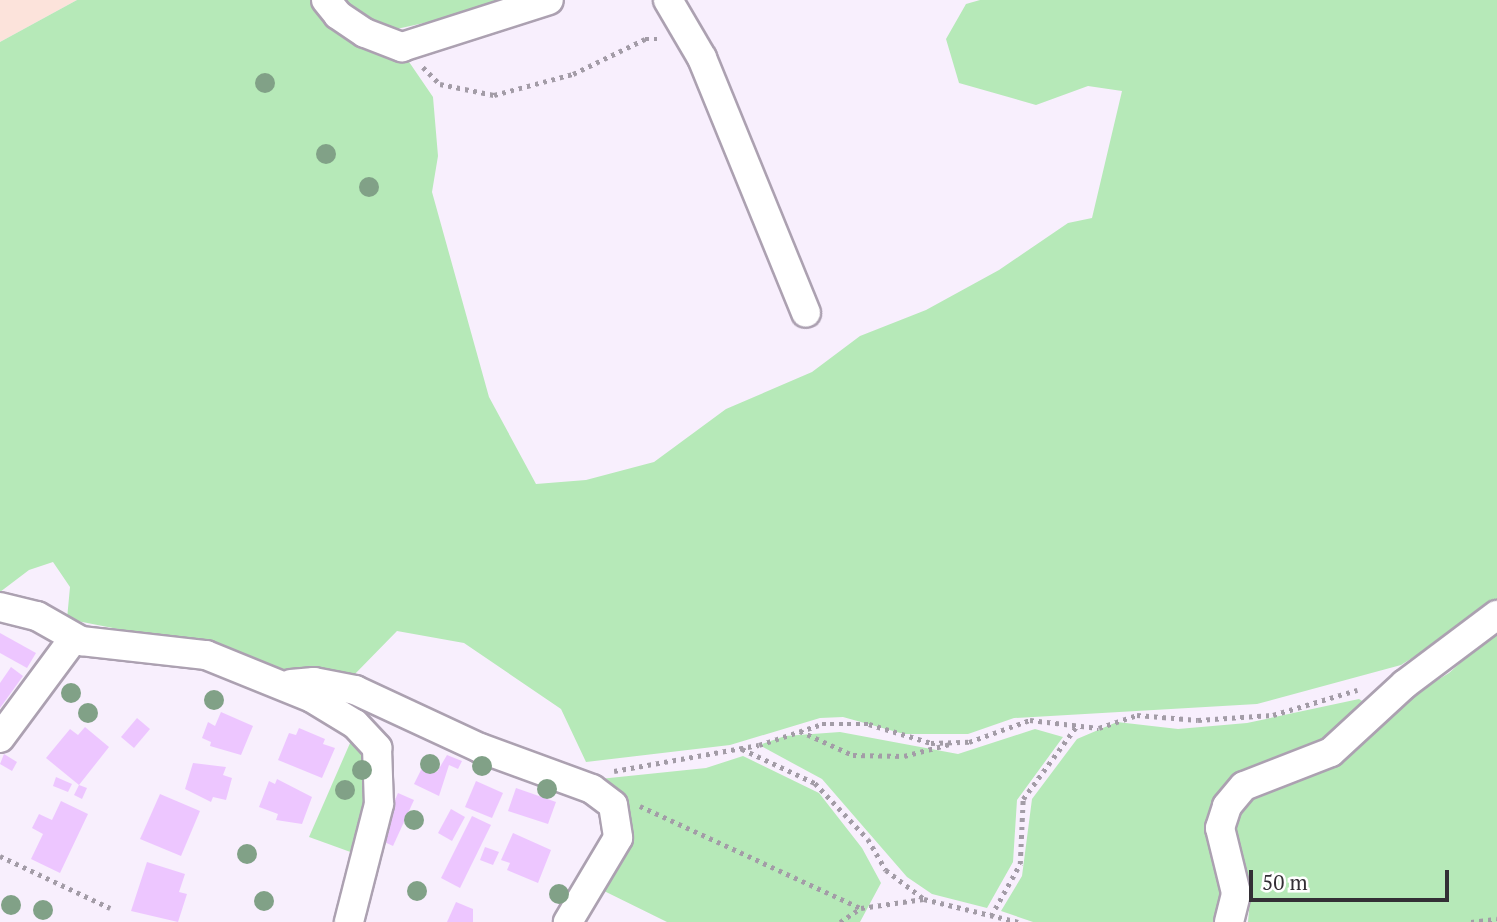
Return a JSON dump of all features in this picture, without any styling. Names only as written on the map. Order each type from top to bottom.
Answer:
[{"type":"street","points":[[326,0],[338,15],[365,33],[402,47],[549,0]]},
{"type":"street","points":[[668,0],[691,38],[754,178],[806,313]]},
{"type":"street","points":[[0,607],[37,616],[74,638],[206,655],[312,698],[355,724],[377,748],[379,804],[349,922]]},
{"type":"street","points":[[1229,922],[1236,893],[1220,828],[1227,806],[1244,786],[1331,752],[1405,684],[1497,615]]},
{"type":"street","points":[[0,738],[74,638]]},
{"type":"street","points":[[277,684],[314,682],[355,690],[480,748],[592,789],[612,805],[618,838],[568,922]]},
{"type":"path","points":[[402,47],[440,84],[494,95],[573,74],[645,38],[691,38]]},
{"type":"path","points":[[800,731],[853,755],[904,756],[1030,720],[1099,728],[1136,715],[1198,720],[1273,715],[1363,688]]},
{"type":"path","points":[[610,772],[741,749],[822,724],[869,724],[931,743],[957,742]]},
{"type":"path","points":[[990,916],[1020,864],[1023,799],[1078,724]]},
{"type":"path","points":[[741,749],[815,783],[868,839],[886,870],[924,899]]},
{"type":"path","points":[[612,805],[640,806],[861,908]]},
{"type":"path","points":[[0,856],[110,908]]},
{"type":"path","points":[[840,922],[861,908],[924,899],[1018,922]]},
{"type":"path","points":[[1471,922],[1497,919]]},
{"type":"shaded area","points":[[0,0],[77,0],[0,42]]},
{"type":"green space","points":[[77,0],[317,0],[405,56],[433,97],[438,156],[432,192],[489,397],[536,484],[586,480],[654,462],[726,409],[812,372],[860,336],[926,310],[999,270],[1068,223],[1092,218],[1122,91],[1088,86],[1036,105],[959,83],[946,39],[966,4],[980,0],[1497,0],[1497,604],[1401,665],[1257,704],[1014,718],[968,734],[904,734],[843,717],[820,718],[730,745],[586,762],[561,709],[464,643],[397,631],[352,677],[279,672],[230,651],[67,619],[70,587],[53,562],[29,570],[0,592],[0,42]]},
{"type":"green space","points":[[345,0],[505,0],[474,12],[392,30],[355,11]]},
{"type":"green space","points":[[1497,630],[1497,922],[1248,922],[1251,888],[1231,821],[1238,802],[1449,673]]},
{"type":"green space","points":[[1359,699],[1367,704],[1321,745],[1217,806],[1226,899],[1221,922],[1033,922],[1001,911],[1022,876],[1032,799],[1077,739],[1117,722],[1178,729],[1247,723]]},
{"type":"green space","points":[[1035,729],[1063,737],[1017,800],[1013,862],[987,908],[932,894],[907,877],[822,779],[759,745],[785,736],[840,732],[958,754]]},
{"type":"green space","points":[[354,734],[375,772],[356,854],[309,837]]},
{"type":"green space","points":[[743,756],[819,793],[862,848],[881,883],[860,922],[667,922],[600,889],[625,844],[590,780],[706,768]]},
{"type":"building","points":[[0,633],[36,653],[27,668],[0,653]]},
{"type":"building","points":[[11,667],[23,676],[0,708],[0,683]]},
{"type":"building","points":[[221,712],[253,726],[241,755],[210,746],[211,742],[202,738],[208,722],[215,726]]},
{"type":"building","points":[[137,718],[150,729],[134,748],[121,737]]},
{"type":"building","points":[[85,727],[109,747],[79,785],[46,758],[70,729],[78,735]]},
{"type":"building","points":[[299,728],[325,739],[323,744],[335,748],[322,778],[278,760],[289,733],[296,735]]},
{"type":"building","points":[[4,754],[17,762],[12,771],[0,764]]},
{"type":"building","points":[[447,755],[462,761],[458,769],[449,765],[439,796],[414,784],[423,766],[437,772]]},
{"type":"building","points":[[193,763],[226,767],[223,775],[232,778],[226,800],[213,797],[211,802],[185,789]]},
{"type":"building","points":[[56,777],[72,784],[68,792],[53,786]]},
{"type":"building","points":[[277,779],[312,797],[302,824],[276,820],[278,814],[259,807],[269,781],[275,784]]},
{"type":"building","points":[[476,781],[503,793],[492,818],[465,807]]},
{"type":"building","points":[[79,785],[87,788],[82,799],[74,795]]},
{"type":"building","points":[[516,788],[556,802],[548,824],[508,811]]},
{"type":"building","points":[[398,793],[414,800],[393,846],[378,839]]},
{"type":"building","points":[[160,794],[200,811],[181,856],[140,839]]},
{"type":"building","points":[[61,801],[88,814],[60,873],[31,859],[43,834],[32,828],[39,814],[52,820]]},
{"type":"building","points":[[451,809],[465,817],[452,841],[438,833]]},
{"type":"building","points":[[472,816],[491,825],[460,888],[441,878]]},
{"type":"building","points":[[513,833],[551,850],[538,883],[507,870],[510,863],[501,860]]},
{"type":"building","points":[[485,847],[499,852],[493,865],[480,860]]},
{"type":"building","points":[[147,862],[185,874],[179,892],[187,894],[178,922],[131,911]]},
{"type":"building","points":[[456,902],[473,909],[473,922],[447,922]]}]
